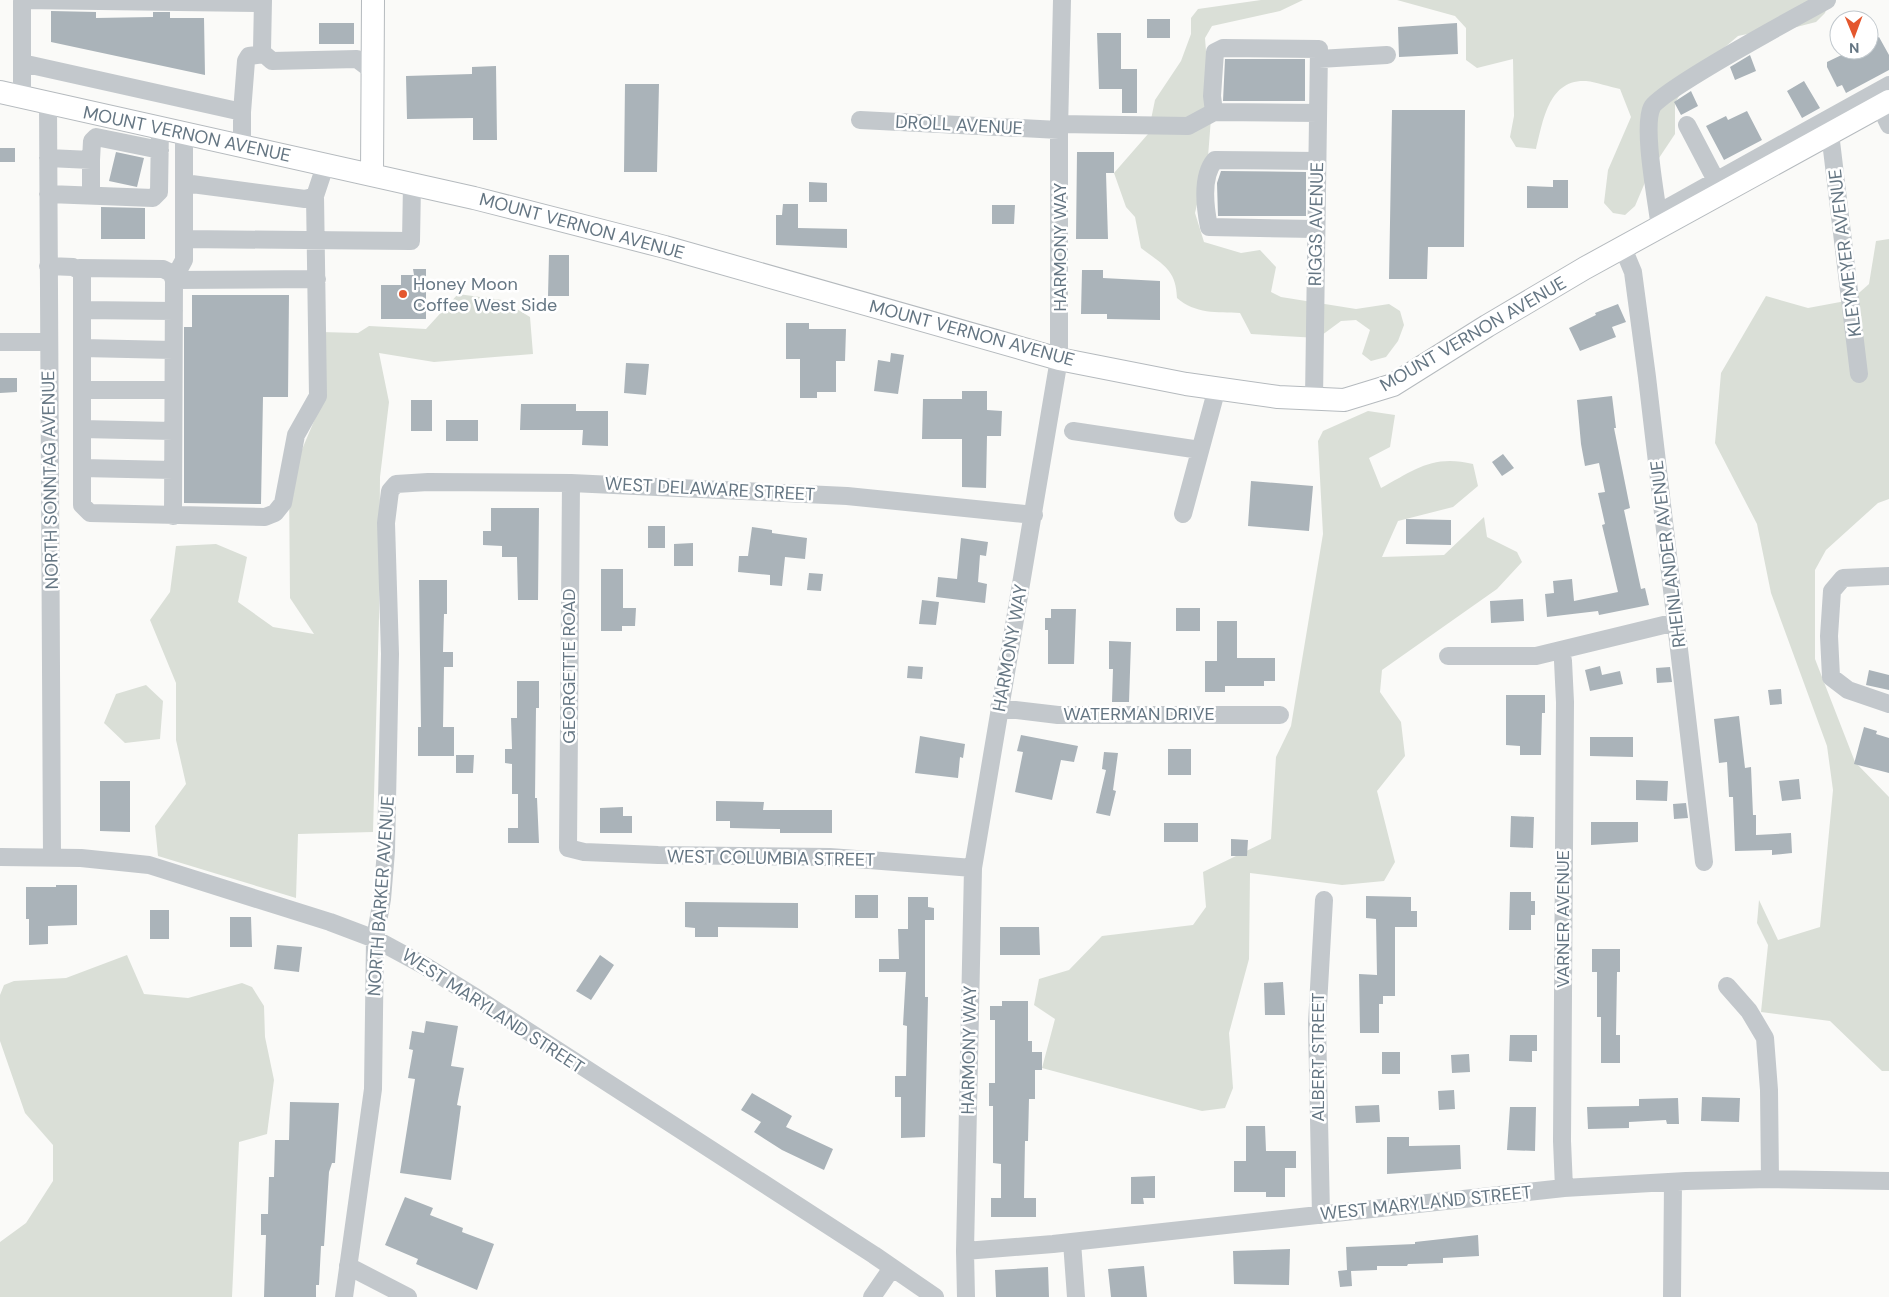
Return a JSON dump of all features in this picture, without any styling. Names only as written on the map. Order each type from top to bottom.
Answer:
[{"type":"main road","points":[[372,174],[373,0]]},
{"type":"main road","name":"MOUNT VERNON AVENUE","points":[[0,92],[48,104],[160,139],[184,133],[372,174],[665,247],[1059,359],[1217,388],[1314,400],[1344,400],[1392,386],[1495,321],[1623,248],[1659,220],[1719,187],[1830,133],[1886,111]]},
{"type":"street","points":[[22,98],[22,0],[263,2],[264,54],[272,61],[357,59],[373,70]]},
{"type":"street","name":"HARMONY WAY","points":[[966,1297],[965,1251],[973,868],[1059,359],[1059,127],[1062,0]]},
{"type":"street","points":[[1659,220],[1650,151],[1649,118],[1652,105],[1663,95],[1712,65],[1826,0]]},
{"type":"street","points":[[1318,113],[1214,112],[1212,96],[1215,52],[1223,48],[1319,54],[1387,55]]},
{"type":"street","points":[[242,146],[242,112],[246,61],[249,56],[264,54]]},
{"type":"street","name":"RIGGS AVENUE","points":[[1314,400],[1319,54]]},
{"type":"street","points":[[22,64],[242,112]]},
{"type":"street","points":[[1687,125],[1719,187],[1889,84]]},
{"type":"street","name":"NORTH SONNTAG AVENUE","points":[[48,104],[52,857]]},
{"type":"street","name":"DROLL AVENUE","points":[[860,120],[1059,127],[1188,126],[1214,112]]},
{"type":"street","points":[[173,516],[174,311],[172,277],[184,260],[184,133]]},
{"type":"street","name":"KLEYMEYER AVENUE","points":[[1830,133],[1859,374]]},
{"type":"street","points":[[48,194],[91,196],[153,198],[159,192],[160,139],[96,138],[92,141],[91,196]]},
{"type":"street","points":[[48,158],[91,160]]},
{"type":"street","points":[[1316,229],[1208,227],[1206,211],[1210,167],[1216,160],[1317,161]]},
{"type":"street","points":[[79,268],[82,272],[82,505],[90,513],[257,518],[274,513],[283,503],[296,435],[318,396],[316,196],[324,169],[328,165]]},
{"type":"street","points":[[184,182],[305,199],[316,196]]},
{"type":"street","points":[[184,239],[316,242],[412,241],[412,184]]},
{"type":"street","name":"RHEINLANDER AVENUE","points":[[1623,248],[1629,260],[1634,282],[1704,862]]},
{"type":"street","points":[[48,266],[156,268],[172,277],[317,279]]},
{"type":"street","points":[[82,310],[174,311]]},
{"type":"street","points":[[0,342],[48,342]]},
{"type":"street","points":[[82,348],[173,350]]},
{"type":"street","points":[[1183,514],[1217,388]]},
{"type":"street","points":[[82,390],[173,390]]},
{"type":"street","points":[[82,429],[173,431]]},
{"type":"street","points":[[1073,431],[1200,450]]},
{"type":"street","points":[[82,468],[173,470]]},
{"type":"street","name":"WEST DELAWARE STREET","points":[[389,494],[396,484],[403,483],[571,483],[847,496],[1034,515]]},
{"type":"street","name":"GEORGETTE ROAD","points":[[570,848],[568,824],[571,483]]},
{"type":"street","name":"NORTH BARKER AVENUE","points":[[344,1297],[373,1089],[375,939],[386,851],[389,769],[386,523],[389,494]]},
{"type":"street","points":[[1889,576],[1843,578],[1832,591],[1829,636],[1830,677],[1848,690],[1889,704]]},
{"type":"street","points":[[1448,656],[1536,656],[1676,622]]},
{"type":"street","name":"VARNER AVENUE","points":[[1561,650],[1565,702],[1562,1092],[1564,1188]]},
{"type":"street","name":"WATERMAN DRIVE","points":[[999,708],[1058,714],[1280,715]]},
{"type":"street","name":"WEST COLUMBIA STREET","points":[[570,848],[584,852],[658,855],[830,857],[973,868]]},
{"type":"street","name":"WEST MARYLAND STREET","points":[[0,857],[52,857],[149,865],[330,922],[375,939],[425,966],[475,997],[934,1297]]},
{"type":"street","name":"ALBERT STREET","points":[[1321,1214],[1317,1023],[1324,900]]},
{"type":"street","points":[[1727,986],[1749,1012],[1765,1038],[1769,1090],[1770,1179]]},
{"type":"street","name":"WEST MARYLAND STREET","points":[[965,1251],[1072,1242],[1564,1188],[1770,1179],[1889,1181]]},
{"type":"street","points":[[1672,1297],[1673,1182]]},
{"type":"street","points":[[1072,1242],[1076,1297]]},
{"type":"street","points":[[348,1266],[408,1297]]},
{"type":"street","points":[[872,1297],[892,1268]]},
{"type":"shaded area","points":[[1261,0],[1303,0],[1280,11],[1212,26],[1205,38],[1211,118],[1208,157],[1195,213],[1204,242],[1241,253],[1260,250],[1276,267],[1271,292],[1281,297],[1356,309],[1389,304],[1400,311],[1404,325],[1398,341],[1386,357],[1371,361],[1362,354],[1370,330],[1356,320],[1341,321],[1318,338],[1251,334],[1240,313],[1199,310],[1184,303],[1177,298],[1174,280],[1167,268],[1141,248],[1135,217],[1126,207],[1114,173],[1148,134],[1155,100],[1181,61],[1191,34],[1191,18],[1198,9]]},
{"type":"shaded area","points":[[1397,0],[1829,0],[1825,13],[1816,22],[1773,33],[1761,31],[1738,36],[1690,77],[1675,103],[1675,134],[1649,173],[1635,206],[1625,215],[1613,213],[1604,203],[1608,170],[1631,117],[1620,89],[1586,81],[1573,82],[1563,87],[1549,104],[1536,149],[1516,147],[1510,137],[1514,116],[1513,59],[1477,68],[1466,60],[1466,28],[1455,16]]},
{"type":"shaded area","points":[[1889,239],[1889,499],[1878,503],[1826,550],[1815,570],[1815,659],[1855,762],[1889,797],[1889,1071],[1882,1071],[1830,1021],[1761,1012],[1768,945],[1757,923],[1759,900],[1778,940],[1820,927],[1833,790],[1827,746],[1771,593],[1757,524],[1715,443],[1721,373],[1766,296],[1808,308],[1851,300],[1869,284],[1876,241]]},
{"type":"shaded area","points":[[458,294],[502,300],[530,317],[533,354],[434,362],[379,353],[389,402],[380,477],[379,617],[373,832],[298,834],[296,898],[158,856],[155,826],[186,784],[176,740],[176,683],[150,620],[170,592],[176,546],[216,544],[247,557],[238,602],[273,627],[314,634],[290,598],[289,480],[320,407],[321,332],[358,333],[369,326],[426,329]]},
{"type":"shaded area","points":[[1368,411],[1395,415],[1390,447],[1369,458],[1381,488],[1414,470],[1435,462],[1446,461],[1473,464],[1478,486],[1453,507],[1398,521],[1382,557],[1444,555],[1484,517],[1487,537],[1517,552],[1522,562],[1497,589],[1382,670],[1380,692],[1401,722],[1405,756],[1377,791],[1395,862],[1384,881],[1342,885],[1250,873],[1249,959],[1229,1033],[1233,1088],[1225,1108],[1202,1111],[1042,1068],[1055,1019],[1034,1005],[1039,979],[1069,970],[1102,936],[1193,925],[1206,907],[1203,872],[1271,839],[1276,757],[1291,726],[1323,534],[1318,441],[1323,431]]},
{"type":"shaded area","points":[[146,685],[163,701],[160,739],[125,743],[104,723],[116,694]]},
{"type":"shaded area","points":[[127,955],[144,994],[188,998],[242,983],[252,987],[264,1006],[265,1037],[274,1080],[267,1134],[239,1142],[232,1297],[0,1297],[0,1242],[26,1223],[53,1181],[53,1145],[25,1113],[0,1041],[0,995],[4,985],[14,981],[66,978]]},
{"type":"building","points":[[51,11],[96,12],[96,18],[153,17],[153,12],[170,12],[170,18],[204,18],[205,75],[51,42]]},
{"type":"building","points":[[1147,19],[1170,19],[1170,38],[1147,38]]},
{"type":"building","points":[[319,23],[354,23],[354,44],[319,44]]},
{"type":"building","points":[[1457,23],[1458,54],[1399,57],[1398,27]]},
{"type":"building","points":[[1097,33],[1121,33],[1121,69],[1137,69],[1137,113],[1122,113],[1122,89],[1099,89]]},
{"type":"building","points":[[1879,37],[1889,55],[1889,70],[1846,93],[1842,85],[1837,87],[1827,67],[1827,62],[1831,60],[1879,60]]},
{"type":"building","points":[[1750,55],[1756,71],[1735,80],[1730,67]]},
{"type":"building","points":[[1225,59],[1305,59],[1305,101],[1223,101]]},
{"type":"building","points":[[496,66],[497,140],[473,140],[473,118],[407,119],[406,76],[472,74],[472,67]]},
{"type":"building","points":[[1804,81],[1820,108],[1802,118],[1787,91]]},
{"type":"building","points":[[625,84],[659,84],[657,172],[624,172]]},
{"type":"building","points":[[1691,91],[1698,106],[1681,115],[1674,102]]},
{"type":"building","points":[[1392,110],[1465,110],[1464,247],[1428,247],[1427,279],[1389,279]]},
{"type":"building","points":[[1747,111],[1762,140],[1724,160],[1706,126],[1726,116],[1728,120]]},
{"type":"building","points":[[0,148],[15,148],[15,162],[0,162]]},
{"type":"building","points":[[116,152],[144,158],[137,187],[109,181]]},
{"type":"building","points":[[1077,152],[1114,152],[1114,173],[1106,173],[1108,239],[1076,239]]},
{"type":"building","points":[[1221,171],[1306,172],[1306,216],[1218,216],[1217,183]]},
{"type":"building","points":[[1553,180],[1568,180],[1568,208],[1527,208],[1527,186],[1553,187]]},
{"type":"building","points":[[809,182],[827,183],[827,202],[809,202]]},
{"type":"building","points":[[783,204],[798,204],[798,228],[847,229],[847,248],[776,245],[776,215],[782,215]]},
{"type":"building","points":[[992,205],[1015,205],[1014,224],[992,224]]},
{"type":"building","points":[[101,207],[145,208],[145,239],[101,239]]},
{"type":"building","points":[[549,255],[569,255],[569,296],[548,296]]},
{"type":"building","name":"Honey Moon Coffee West Side","points":[[413,269],[426,269],[426,319],[381,319],[381,285],[401,285],[401,275],[414,275]]},
{"type":"building","points":[[1082,270],[1103,270],[1103,278],[1160,281],[1160,320],[1107,319],[1107,314],[1081,314]]},
{"type":"building","points":[[192,295],[289,295],[288,397],[263,397],[261,504],[184,503],[184,327],[192,327]]},
{"type":"building","points":[[1618,304],[1626,322],[1612,327],[1616,337],[1580,351],[1569,328],[1596,315],[1595,313]]},
{"type":"building","points":[[786,323],[809,323],[809,329],[846,329],[845,361],[836,361],[836,392],[817,392],[817,398],[800,398],[800,359],[786,359]]},
{"type":"building","points":[[891,353],[904,355],[898,394],[874,391],[878,360],[890,362]]},
{"type":"building","points":[[626,363],[649,364],[646,395],[624,393]]},
{"type":"building","points":[[0,378],[17,378],[17,392],[0,393]]},
{"type":"building","points":[[962,391],[987,391],[987,410],[1002,411],[1001,436],[987,436],[986,488],[962,487],[962,439],[922,439],[923,399],[962,399]]},
{"type":"building","points":[[1612,396],[1616,428],[1614,428],[1630,508],[1624,510],[1641,589],[1645,588],[1649,605],[1599,615],[1598,611],[1547,617],[1545,594],[1554,593],[1553,581],[1572,579],[1574,601],[1618,592],[1602,525],[1605,524],[1598,493],[1605,492],[1599,463],[1585,466],[1577,400]]},
{"type":"building","points":[[411,400],[432,400],[432,431],[411,431]]},
{"type":"building","points":[[521,404],[576,404],[576,411],[608,411],[608,446],[582,445],[583,430],[520,430]]},
{"type":"building","points":[[446,420],[478,420],[478,441],[446,441]]},
{"type":"building","points":[[1503,454],[1514,468],[1502,476],[1492,462]]},
{"type":"building","points":[[1251,481],[1313,486],[1309,531],[1248,526]]},
{"type":"building","points":[[491,508],[539,508],[538,600],[518,600],[517,557],[502,557],[502,546],[483,545],[483,531],[491,531]]},
{"type":"building","points":[[1406,519],[1451,520],[1451,545],[1406,544]]},
{"type":"building","points":[[648,526],[665,526],[665,548],[648,548]]},
{"type":"building","points":[[752,527],[772,530],[772,533],[807,538],[805,559],[785,557],[782,586],[770,585],[770,575],[738,572],[739,556],[748,556]]},
{"type":"building","points":[[961,538],[988,542],[986,556],[980,555],[978,582],[987,584],[985,603],[936,597],[938,577],[957,579]]},
{"type":"building","points":[[693,543],[693,566],[674,566],[674,544]]},
{"type":"building","points":[[601,569],[623,569],[623,608],[636,608],[635,626],[622,626],[622,631],[601,631]]},
{"type":"building","points":[[809,573],[823,574],[821,591],[807,590]]},
{"type":"building","points":[[419,580],[447,580],[447,614],[444,614],[443,652],[453,652],[453,667],[444,667],[443,727],[454,727],[454,756],[418,756],[418,727],[421,727]]},
{"type":"building","points":[[1523,599],[1524,621],[1491,623],[1490,601]]},
{"type":"building","points":[[922,600],[939,602],[936,625],[919,624]]},
{"type":"building","points":[[1176,608],[1200,608],[1200,631],[1176,631]]},
{"type":"building","points":[[1051,609],[1076,609],[1074,664],[1048,664],[1048,630],[1045,630],[1045,618],[1051,618]]},
{"type":"building","points":[[1217,621],[1237,621],[1237,658],[1275,658],[1275,681],[1264,681],[1264,686],[1225,686],[1225,692],[1205,692],[1205,661],[1217,661]]},
{"type":"building","points":[[1109,641],[1131,642],[1129,702],[1112,702],[1113,669],[1109,669]]},
{"type":"building","points":[[908,666],[923,667],[922,679],[907,678]]},
{"type":"building","points":[[1600,666],[1602,675],[1620,671],[1623,684],[1590,691],[1585,670]]},
{"type":"building","points":[[1670,667],[1672,682],[1657,683],[1656,668]]},
{"type":"building","points":[[1869,670],[1889,675],[1889,690],[1866,685]]},
{"type":"building","points":[[517,681],[539,681],[539,708],[536,708],[535,798],[537,798],[539,843],[508,843],[508,828],[518,828],[518,794],[512,794],[512,764],[505,763],[505,749],[512,749],[511,718],[517,718]]},
{"type":"building","points":[[1781,689],[1782,704],[1770,705],[1768,690]]},
{"type":"building","points":[[1506,695],[1545,695],[1545,713],[1542,713],[1541,755],[1520,755],[1520,746],[1506,745]]},
{"type":"building","points":[[1739,716],[1745,768],[1751,767],[1753,815],[1756,815],[1756,835],[1791,833],[1792,853],[1772,855],[1772,850],[1735,851],[1733,797],[1729,797],[1727,762],[1719,763],[1714,719]]},
{"type":"building","points":[[1864,727],[1877,731],[1876,734],[1889,738],[1889,773],[1854,764]]},
{"type":"building","points":[[1021,735],[1078,746],[1074,762],[1061,760],[1052,800],[1015,792],[1023,752],[1017,751]]},
{"type":"building","points":[[920,736],[965,744],[963,758],[960,757],[958,778],[915,773]]},
{"type":"building","points":[[1590,737],[1633,737],[1633,757],[1590,756]]},
{"type":"building","points":[[1168,749],[1191,749],[1191,775],[1168,775]]},
{"type":"building","points":[[1104,752],[1118,753],[1113,790],[1116,791],[1110,816],[1096,813],[1106,770],[1102,769]]},
{"type":"building","points":[[456,755],[474,755],[473,773],[456,773]]},
{"type":"building","points":[[1799,779],[1801,799],[1782,801],[1779,781]]},
{"type":"building","points":[[1636,780],[1668,781],[1667,801],[1636,800]]},
{"type":"building","points":[[100,781],[130,781],[130,832],[100,831]]},
{"type":"building","points":[[716,801],[764,802],[763,810],[832,810],[832,833],[780,833],[780,829],[730,828],[730,821],[716,821]]},
{"type":"building","points":[[1686,803],[1688,818],[1674,819],[1673,804]]},
{"type":"building","points":[[623,807],[623,816],[632,816],[632,833],[600,833],[600,808]]},
{"type":"building","points":[[1511,816],[1534,817],[1533,848],[1510,847]]},
{"type":"building","points":[[1591,822],[1638,822],[1638,842],[1591,845]]},
{"type":"building","points":[[1164,823],[1198,823],[1198,842],[1164,842]]},
{"type":"building","points":[[1231,839],[1248,840],[1247,856],[1231,856]]},
{"type":"building","points":[[56,885],[77,885],[77,925],[48,926],[48,944],[29,945],[29,919],[26,919],[26,887],[56,887]]},
{"type":"building","points":[[1510,892],[1531,892],[1531,901],[1535,901],[1535,915],[1531,915],[1531,930],[1509,930]]},
{"type":"building","points":[[855,895],[878,895],[878,918],[855,918]]},
{"type":"building","points":[[1366,896],[1411,897],[1411,911],[1417,911],[1417,927],[1395,927],[1395,996],[1383,996],[1383,1004],[1379,1004],[1379,1033],[1360,1033],[1359,974],[1377,975],[1376,919],[1366,918]]},
{"type":"building","points":[[908,897],[928,897],[928,907],[934,908],[934,920],[925,920],[925,997],[928,997],[925,1137],[901,1138],[901,1097],[895,1097],[895,1076],[906,1076],[907,1026],[903,1025],[906,972],[879,972],[879,959],[899,959],[898,929],[908,929]]},
{"type":"building","points":[[685,902],[798,903],[798,928],[718,927],[718,937],[695,937],[695,928],[685,927]]},
{"type":"building","points":[[150,910],[169,910],[169,939],[150,939]]},
{"type":"building","points":[[230,917],[251,917],[252,947],[230,947]]},
{"type":"building","points":[[1000,927],[1039,927],[1040,955],[1000,955]]},
{"type":"building","points":[[277,945],[302,947],[299,972],[274,969]]},
{"type":"building","points":[[1592,949],[1620,949],[1620,972],[1617,972],[1616,1035],[1620,1035],[1620,1063],[1601,1063],[1601,1017],[1597,1017],[1597,972],[1592,972]]},
{"type":"building","points":[[600,955],[614,965],[591,1000],[576,991]]},
{"type":"building","points":[[1283,982],[1285,1015],[1265,1015],[1264,983]]},
{"type":"building","points":[[1002,1001],[1028,1001],[1028,1041],[1032,1041],[1032,1052],[1042,1052],[1042,1070],[1035,1070],[1035,1099],[1029,1099],[1028,1141],[1025,1141],[1024,1198],[1036,1198],[1036,1217],[991,1217],[991,1198],[1001,1198],[1001,1164],[993,1163],[993,1106],[989,1106],[989,1083],[995,1083],[995,1020],[990,1020],[990,1006],[1002,1006]]},
{"type":"building","points":[[426,1021],[458,1026],[451,1066],[464,1068],[457,1105],[461,1106],[451,1180],[400,1173],[415,1079],[408,1078],[413,1050],[409,1049],[412,1031],[424,1033]]},
{"type":"building","points":[[1510,1035],[1537,1035],[1537,1051],[1532,1051],[1532,1062],[1509,1061]]},
{"type":"building","points":[[1382,1052],[1400,1052],[1400,1074],[1382,1074]]},
{"type":"building","points":[[1469,1054],[1470,1072],[1452,1073],[1451,1055]]},
{"type":"building","points":[[1454,1090],[1455,1109],[1439,1110],[1438,1091]]},
{"type":"building","points":[[752,1093],[792,1116],[786,1127],[833,1149],[824,1170],[782,1150],[754,1132],[761,1122],[741,1110]]},
{"type":"building","points":[[1702,1097],[1740,1098],[1739,1122],[1701,1121]]},
{"type":"building","points":[[1678,1098],[1679,1124],[1667,1124],[1666,1120],[1629,1122],[1629,1128],[1588,1129],[1587,1107],[1639,1106],[1639,1099]]},
{"type":"building","points":[[290,1102],[339,1103],[335,1163],[332,1163],[329,1172],[324,1246],[321,1246],[319,1285],[316,1285],[316,1297],[264,1297],[266,1235],[261,1235],[261,1214],[268,1214],[269,1177],[274,1177],[275,1140],[289,1140]]},
{"type":"building","points":[[1379,1105],[1380,1122],[1356,1123],[1355,1106]]},
{"type":"building","points":[[1510,1107],[1536,1107],[1535,1151],[1507,1150]]},
{"type":"building","points":[[1246,1126],[1265,1126],[1266,1151],[1296,1151],[1296,1168],[1285,1168],[1285,1197],[1266,1197],[1266,1192],[1234,1192],[1234,1161],[1246,1161]]},
{"type":"building","points":[[1387,1137],[1409,1137],[1409,1146],[1460,1145],[1461,1169],[1387,1174]]},
{"type":"building","points":[[1155,1176],[1155,1198],[1143,1198],[1144,1204],[1131,1204],[1131,1177]]},
{"type":"building","points":[[405,1197],[433,1208],[430,1215],[463,1228],[462,1232],[494,1244],[477,1290],[416,1264],[418,1259],[385,1245]]},
{"type":"building","points":[[1478,1235],[1479,1256],[1443,1258],[1443,1263],[1377,1266],[1377,1270],[1351,1271],[1352,1286],[1340,1287],[1338,1271],[1347,1270],[1346,1247],[1415,1244],[1415,1242]]},
{"type":"building","points":[[1290,1249],[1289,1285],[1234,1284],[1233,1251]]},
{"type":"building","points":[[1144,1266],[1147,1297],[1111,1297],[1108,1269]]},
{"type":"building","points":[[1048,1267],[1049,1297],[996,1297],[995,1270]]},
{"type":"place","name":"Honey Moon Coffee West Side","points":[[403,294]]}]
